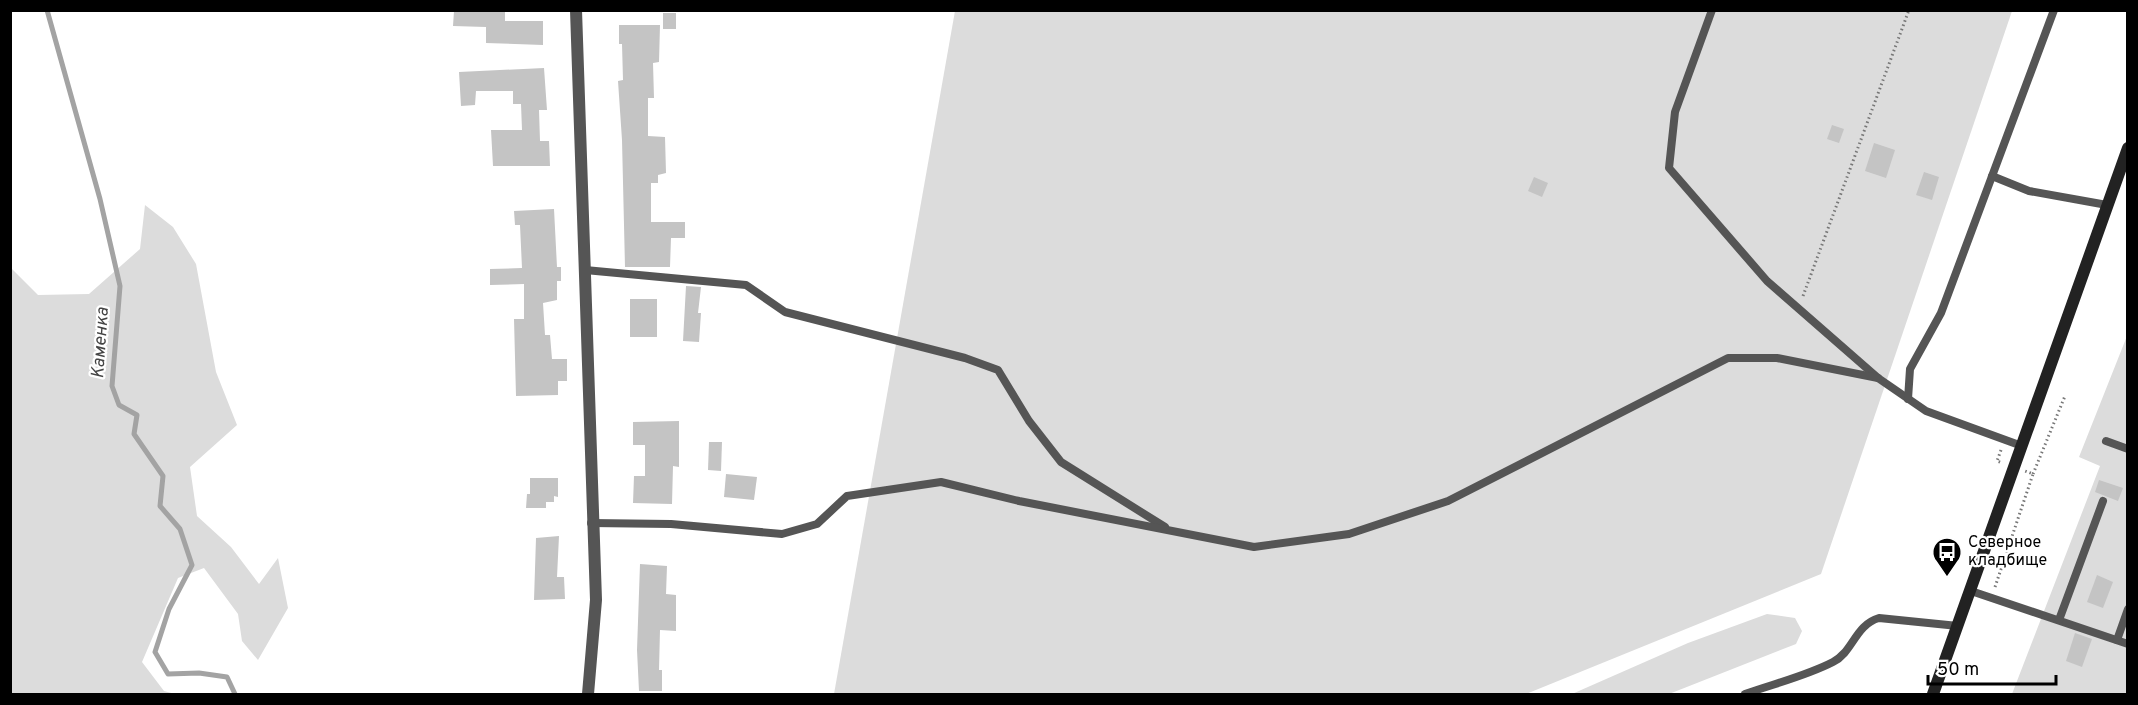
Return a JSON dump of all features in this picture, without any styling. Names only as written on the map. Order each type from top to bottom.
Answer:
[{"type":"main road","points":[[1933,694],[2127,148]]},
{"type":"street","points":[[576,10],[591,523],[596,600],[588,694]]},
{"type":"lane","points":[[1712,10],[1675,112],[1669,168],[1767,282],[1878,378],[1908,399],[1944,418],[2022,446]]},
{"type":"lane","points":[[1908,399],[1910,369],[1941,313],[2054,10]]},
{"type":"lane","points":[[1992,177],[2029,191],[2107,205]]},
{"type":"lane","points":[[585,270],[746,285],[785,312],[965,358],[998,370],[1029,421],[1060,462],[1171,531]]},
{"type":"lane","points":[[591,523],[671,524],[782,534],[817,524],[847,496],[941,482],[1019,501],[1254,547],[1349,534],[1448,501],[1728,358],[1776,358],[1878,378]]},
{"type":"lane","points":[[2106,441],[2127,448]]},
{"type":"lane","points":[[2059,620],[2103,501]]},
{"type":"lane","points":[[1971,591],[2127,644]]},
{"type":"lane","points":[[2117,640],[2127,609]]},
{"type":"lane","points":[[1744,694],[1834,662],[1857,633],[1870,621],[1889,619],[1958,626]]},
{"type":"path","points":[[1798,309],[1909,10]]},
{"type":"path","points":[[2033,474],[2065,396]]},
{"type":"shaded area","points":[[955,11],[2012,11],[1821,574],[1526,694],[834,694]]},
{"type":"shaded area","points":[[145,205],[173,227],[196,264],[216,372],[237,425],[190,467],[197,516],[231,547],[259,584],[278,558],[288,608],[258,660],[242,641],[238,614],[204,568],[178,578],[142,662],[164,691],[175,694],[11,694],[11,268],[38,295],[89,294],[140,249]]},
{"type":"shaded area","points":[[2127,336],[2127,694],[2012,694],[2100,466],[2079,457]]},
{"type":"shaded area","points":[[1767,614],[1795,618],[1802,631],[1796,644],[1669,694],[1572,694],[1688,643]]},
{"type":"building","points":[[505,10],[505,21],[543,21],[543,45],[486,43],[486,27],[453,26],[454,11]]},
{"type":"building","points":[[663,13],[676,13],[676,29],[663,29]]},
{"type":"building","points":[[619,25],[660,25],[659,62],[653,63],[654,98],[648,98],[648,136],[665,137],[666,173],[658,175],[658,183],[651,183],[651,222],[685,222],[685,238],[671,238],[670,267],[625,267],[618,81],[623,80]]},
{"type":"building","points":[[544,68],[547,110],[539,110],[540,141],[549,141],[550,166],[493,166],[491,130],[522,130],[521,104],[513,104],[513,91],[476,91],[475,105],[461,106],[459,72]]},
{"type":"building","points":[[1832,125],[1844,129],[1839,143],[1827,139]]},
{"type":"building","points":[[1874,143],[1895,150],[1886,178],[1865,171]]},
{"type":"building","points":[[1924,172],[1939,177],[1932,200],[1916,195]]},
{"type":"building","points":[[1534,177],[1548,183],[1542,197],[1528,191]]},
{"type":"building","points":[[554,209],[557,267],[561,267],[561,281],[557,281],[557,300],[543,303],[545,335],[550,335],[552,359],[567,359],[567,381],[558,381],[558,395],[516,396],[514,319],[524,319],[524,284],[490,285],[490,269],[522,268],[520,225],[515,225],[514,211]]},
{"type":"building","points":[[686,286],[701,287],[698,313],[701,313],[699,342],[683,341]]},
{"type":"building","points":[[630,299],[657,299],[657,337],[630,337]]},
{"type":"building","points":[[679,421],[679,467],[673,466],[672,504],[633,503],[634,476],[645,476],[645,445],[633,445],[633,422]]},
{"type":"building","points":[[709,442],[722,442],[721,471],[708,470]]},
{"type":"building","points":[[726,474],[757,477],[754,500],[724,497]]},
{"type":"building","points":[[530,478],[558,478],[558,497],[554,496],[554,502],[546,502],[546,508],[526,508],[527,494],[530,494]]},
{"type":"building","points":[[2099,480],[2123,488],[2118,501],[2095,492]]},
{"type":"building","points":[[559,536],[557,577],[564,577],[565,599],[534,600],[536,538]]},
{"type":"building","points":[[640,564],[667,566],[666,594],[676,595],[676,631],[660,630],[659,670],[662,670],[662,691],[639,691],[637,650]]},
{"type":"building","points":[[2097,575],[2113,582],[2103,608],[2087,602]]},
{"type":"building","points":[[2075,633],[2092,639],[2082,667],[2066,661]]},
{"type":"waterway","name":"Каменка","points":[[47,10],[100,199],[120,286],[112,386],[119,405],[137,415],[134,434],[163,476],[160,506],[180,529],[192,565],[169,609],[155,652],[168,674],[199,673],[227,677],[235,694]]},
{"type":"place","name":"Северное кладбище","points":[[1947,578]]}]
